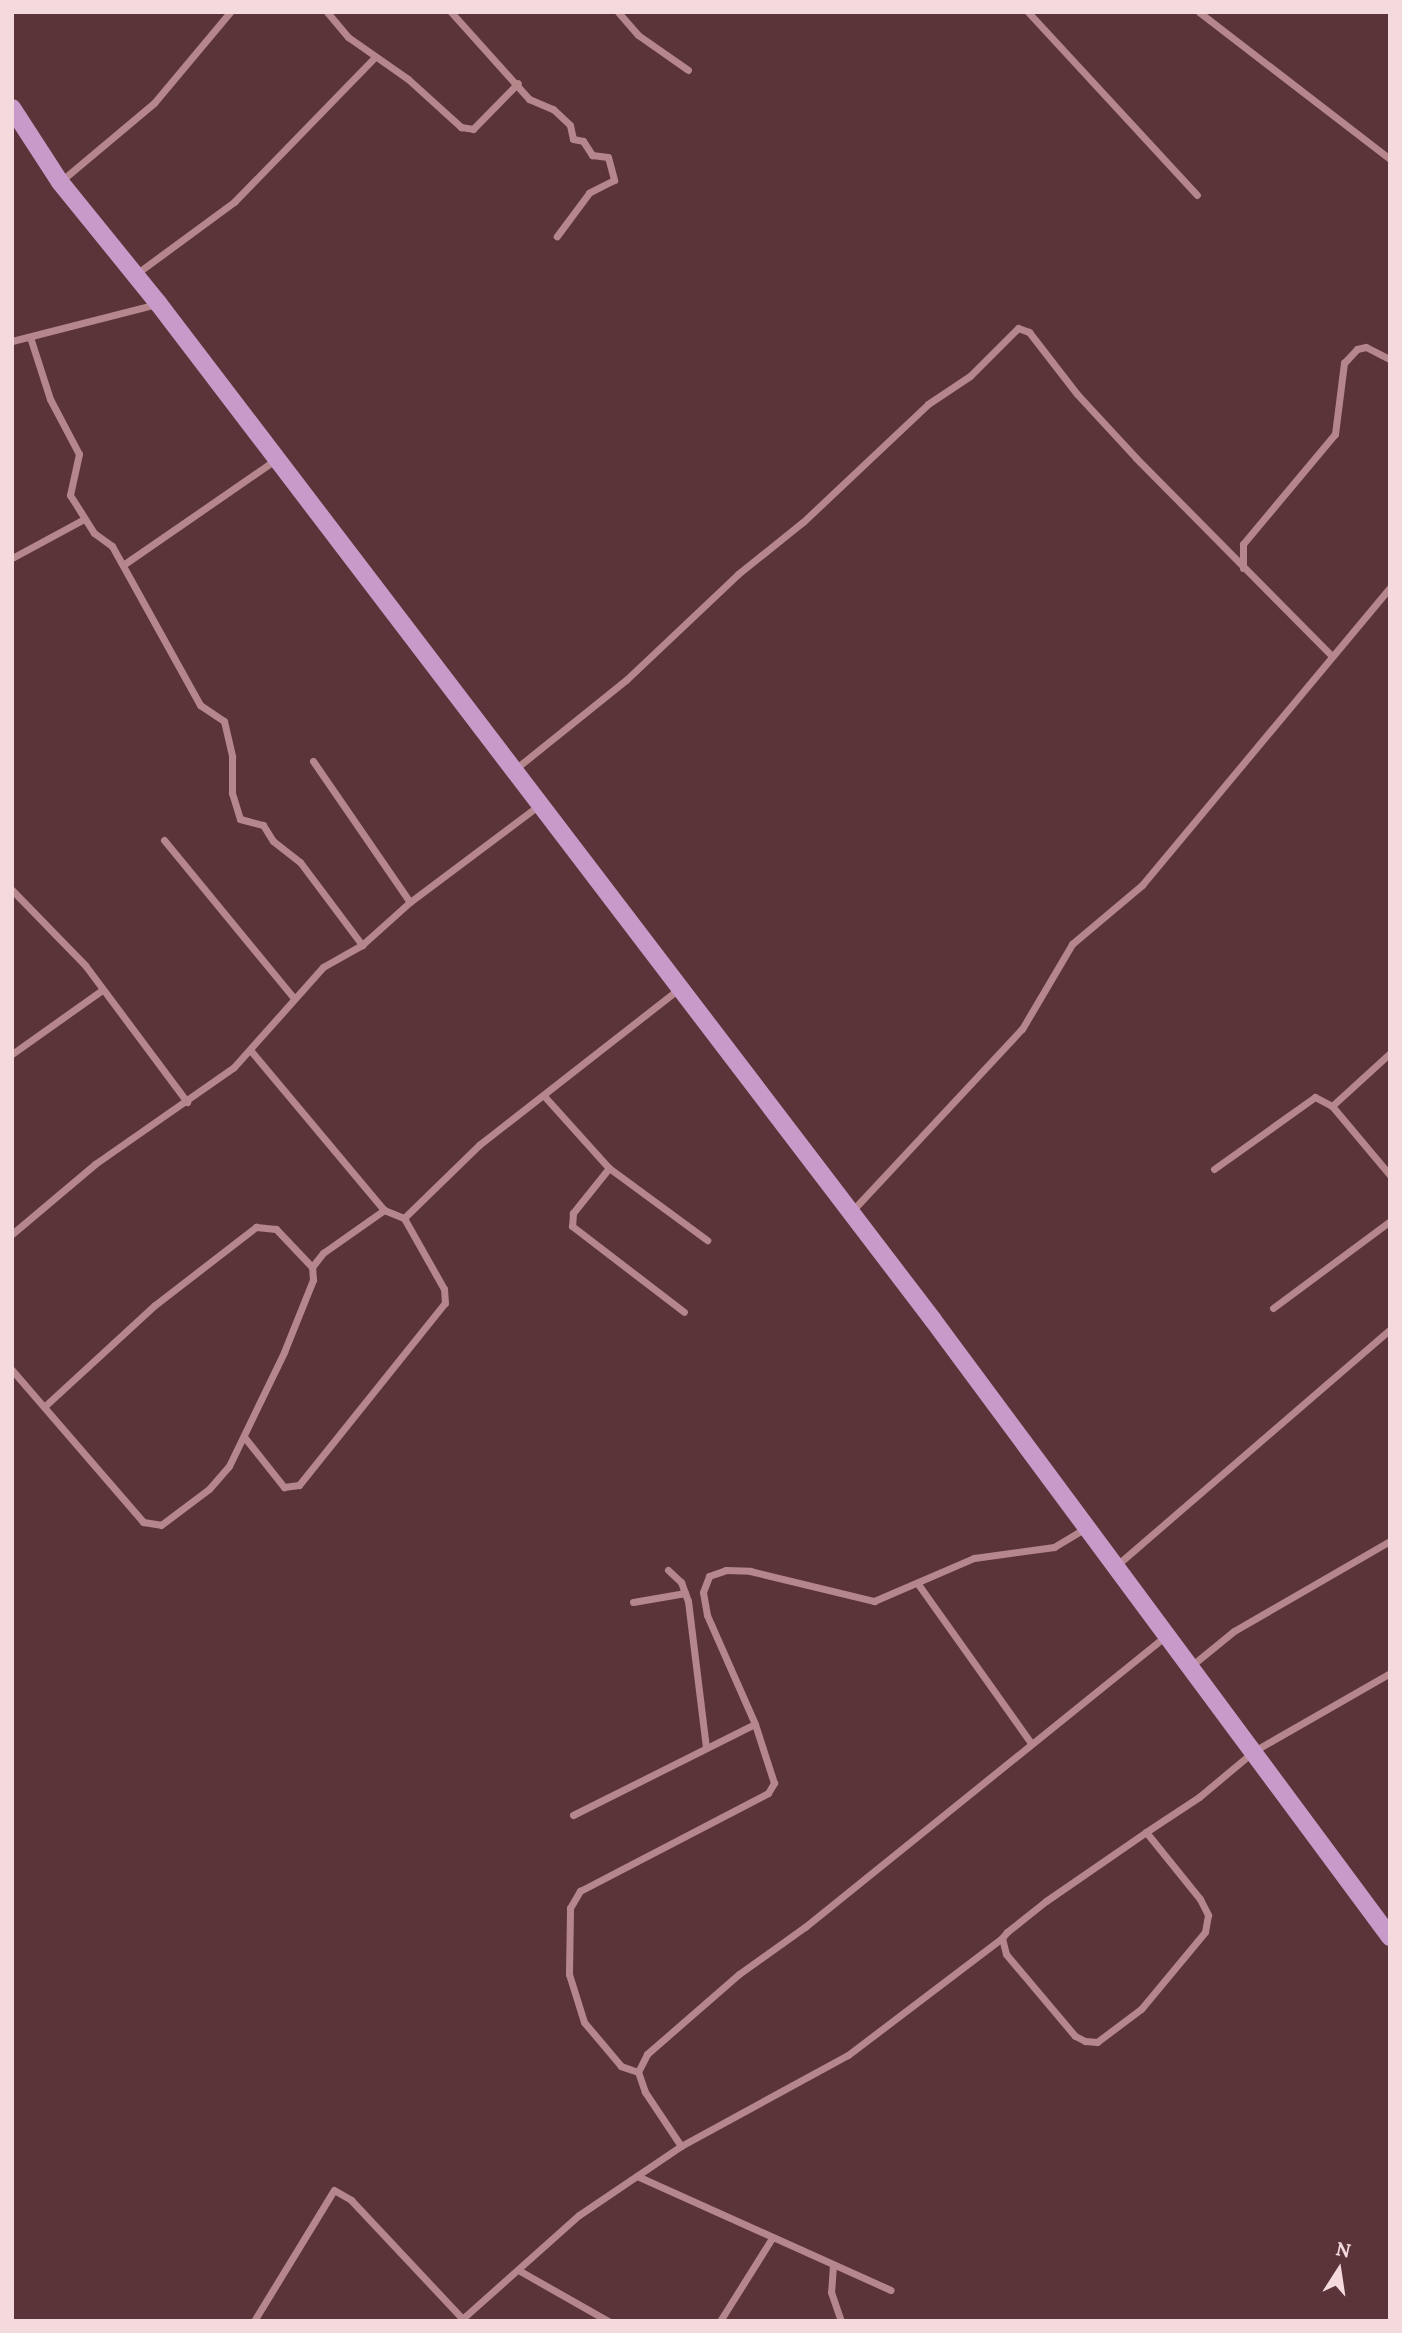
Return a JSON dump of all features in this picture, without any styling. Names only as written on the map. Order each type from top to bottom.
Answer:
[{"type":"main road","points":[[12,108],[60,182],[158,303],[539,806],[680,987],[849,1214],[933,1320],[1084,1529],[1254,1751],[1390,1937]]},
{"type":"street","points":[[60,182],[154,103],[230,12]]},
{"type":"street","points":[[327,12],[374,58],[469,129],[518,83]]},
{"type":"street","points":[[451,12],[518,83],[529,99],[553,109],[570,125],[573,139],[583,141],[592,155],[608,157],[614,180],[589,193],[558,236]]},
{"type":"street","points":[[618,12],[638,35],[688,69]]},
{"type":"street","points":[[1028,12],[1197,195]]},
{"type":"street","points":[[1201,13],[1390,159]]},
{"type":"street","points":[[135,275],[234,202],[374,58]]},
{"type":"street","points":[[12,341],[158,303]]},
{"type":"street","points":[[514,771],[626,680],[738,574],[803,522],[928,404],[970,376],[1018,328],[1028,332],[1077,394],[1243,568],[1331,655]]},
{"type":"street","points":[[30,337],[50,399],[79,454],[70,495],[94,534],[112,546],[147,616],[178,660],[200,705],[224,721],[232,757],[232,793],[240,819],[263,825],[273,841],[300,862],[362,945]]},
{"type":"street","points":[[1243,568],[1243,544],[1335,434],[1344,363],[1357,349],[1366,347],[1390,359]]},
{"type":"street","points":[[123,565],[276,460]]},
{"type":"street","points":[[12,558],[84,519]]},
{"type":"street","points":[[849,1214],[1022,1029],[1072,944],[1142,885],[1390,587]]},
{"type":"street","points":[[313,761],[411,902]]},
{"type":"street","points":[[12,1234],[95,1164],[187,1102],[251,1051],[293,997],[323,967],[362,945],[411,902],[539,806]]},
{"type":"street","points":[[164,840],[293,997]]},
{"type":"street","points":[[12,890],[85,965],[187,1102]]},
{"type":"street","points":[[404,1219],[479,1145],[545,1097],[680,987]]},
{"type":"street","points":[[12,1054],[103,990]]},
{"type":"street","points":[[245,1438],[284,1487],[299,1485],[445,1303],[444,1289],[404,1219],[384,1210],[251,1051]]},
{"type":"street","points":[[1332,1107],[1390,1053]]},
{"type":"street","points":[[545,1097],[610,1168],[708,1240]]},
{"type":"street","points":[[1214,1169],[1309,1098],[1323,1099],[1332,1107],[1390,1175]]},
{"type":"street","points":[[610,1168],[573,1213],[572,1226],[684,1312]]},
{"type":"street","points":[[312,1266],[323,1253],[384,1210]]},
{"type":"street","points":[[1273,1308],[1390,1221]]},
{"type":"street","points":[[12,1370],[143,1522],[155,1527],[209,1489],[245,1438],[299,1318],[313,1280],[312,1266],[276,1229],[256,1227],[155,1305],[45,1406]]},
{"type":"street","points":[[1113,1567],[1390,1329]]},
{"type":"street","points":[[638,2072],[621,2066],[584,2022],[569,1975],[570,1908],[580,1891],[768,1793],[774,1783],[755,1724],[707,1615],[703,1592],[709,1576],[726,1570],[750,1571],[873,1601],[974,1558],[1054,1547],[1084,1529]]},
{"type":"street","points":[[1190,1667],[1234,1630],[1390,1541]]},
{"type":"street","points":[[668,1570],[685,1593],[706,1746]]},
{"type":"street","points":[[918,1584],[940,1619],[973,1655],[1031,1743]]},
{"type":"street","points":[[633,1602],[685,1593]]},
{"type":"street","points":[[681,2146],[645,2092],[638,2072],[647,2054],[739,1974],[805,1927],[1165,1635]]},
{"type":"street","points":[[254,2321],[334,2190],[351,2200],[461,2319],[520,2270],[579,2215],[681,2146],[848,2055],[1146,1832],[1199,1797],[1254,1751],[1390,1673]]},
{"type":"street","points":[[573,1815],[706,1746],[755,1724]]},
{"type":"street","points":[[1002,1938],[1006,1954],[1075,2036],[1097,2042],[1122,2025],[1141,2009],[1205,1932],[1208,1915],[1146,1832]]},
{"type":"street","points":[[637,2176],[891,2291]]},
{"type":"street","points":[[720,2321],[772,2238]]},
{"type":"street","points":[[833,2265],[831,2292],[841,2321]]},
{"type":"street","points":[[520,2270],[608,2321]]}]
